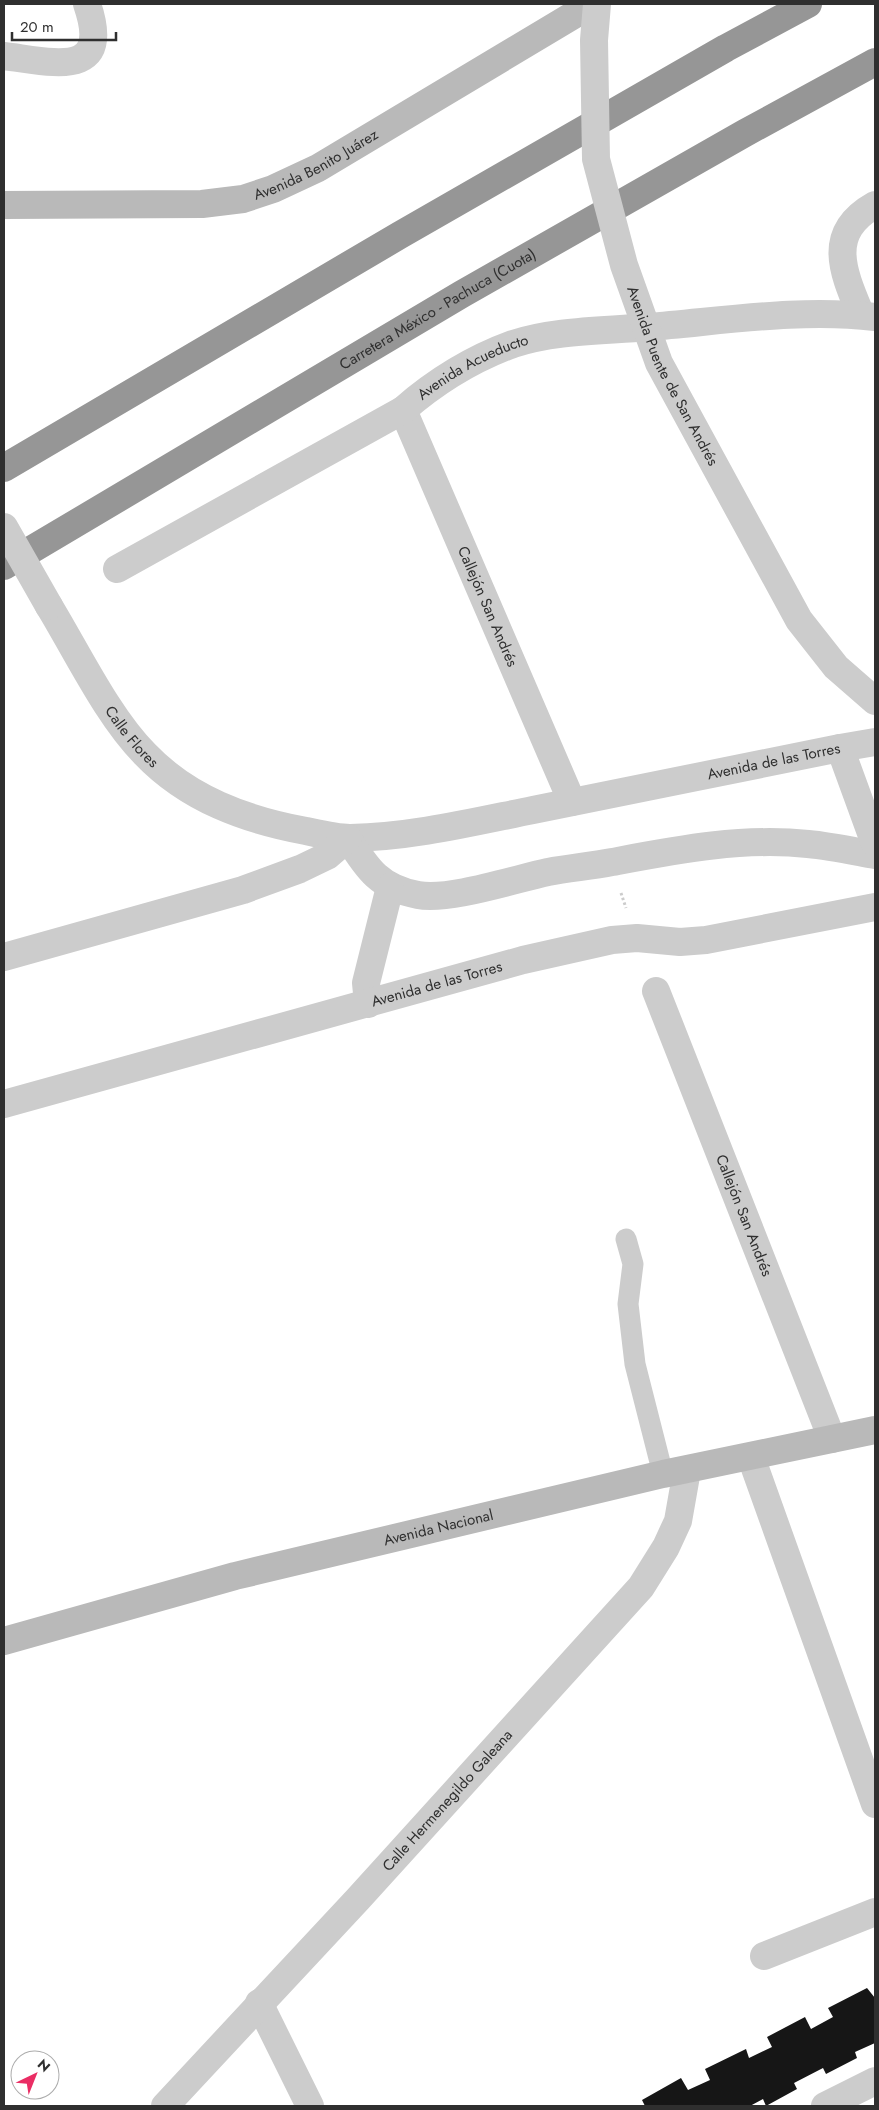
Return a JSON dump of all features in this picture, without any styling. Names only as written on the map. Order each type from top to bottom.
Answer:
[{"type":"highway","points":[[4,468],[400,235],[718,52],[808,4]]},
{"type":"highway","name":"Carretera México - Pachuca (Cuota)","points":[[4,566],[462,294],[745,132],[875,62]]},
{"type":"main road","name":"Avenida Benito Juárez","points":[[4,205],[202,204],[242,199],[273,189],[318,168],[589,5]]},
{"type":"main road","name":"Avenida Nacional","points":[[4,1641],[235,1576],[675,1472],[875,1430]]},
{"type":"street","points":[[4,56],[59,63],[82,58],[94,46],[95,39],[87,4]]},
{"type":"street","name":"Avenida Puente de San Andrés","points":[[589,5],[594,40],[596,159],[624,264],[659,363],[799,620],[836,666],[875,701]]},
{"type":"street","points":[[868,316],[851,291],[841,251],[843,238],[849,226],[865,211],[875,205]]},
{"type":"street","name":"Avenida Acueducto","points":[[117,569],[403,410],[430,386],[466,366],[514,344],[556,335],[790,316],[868,316]]},
{"type":"street","name":"Callejón San Andrés","points":[[403,410],[572,802]]},
{"type":"street","name":"Calle Flores","points":[[4,527],[120,725],[145,755],[176,781],[207,801],[242,815],[282,826],[348,838]]},
{"type":"street","name":"Avenida de las Torres","points":[[348,838],[422,832],[875,742]]},
{"type":"street","points":[[840,748],[875,844]]},
{"type":"street","points":[[4,957],[244,890],[300,870],[327,856],[348,838],[363,863],[376,878],[390,887],[421,896],[447,894],[548,872],[676,850],[728,845],[808,844],[875,855]]},
{"type":"street","points":[[368,1004],[368,975],[390,887]]},
{"type":"street","name":"Avenida de las Torres","points":[[4,1104],[523,960],[612,940],[637,938],[680,942],[706,940],[875,907]]},
{"type":"street","name":"Callejón San Andrés","points":[[656,991],[832,1439]]},
{"type":"street","points":[[751,1457],[875,1804]]},
{"type":"street","name":"Calle Hermenegildo Galeana","points":[[165,2106],[358,1899],[641,1587],[666,1547],[678,1522],[675,1472]]},
{"type":"street","points":[[764,1956],[875,1912]]},
{"type":"street","points":[[259,2003],[310,2106]]},
{"type":"street","points":[[825,2106],[875,2081]]},
{"type":"lane","points":[[626,1239],[633,1264],[628,1304],[635,1364],[675,1472]]},
{"type":"building","points":[[867,1988],[875,1998],[875,2043],[855,2052],[857,2058],[826,2074],[823,2068],[794,2083],[797,2089],[766,2106],[763,2099],[750,2106],[645,2106],[642,2100],[681,2078],[688,2090],[710,2080],[705,2069],[746,2049],[749,2058],[772,2047],[767,2037],[805,2017],[811,2029],[833,2017],[828,2008]]}]
